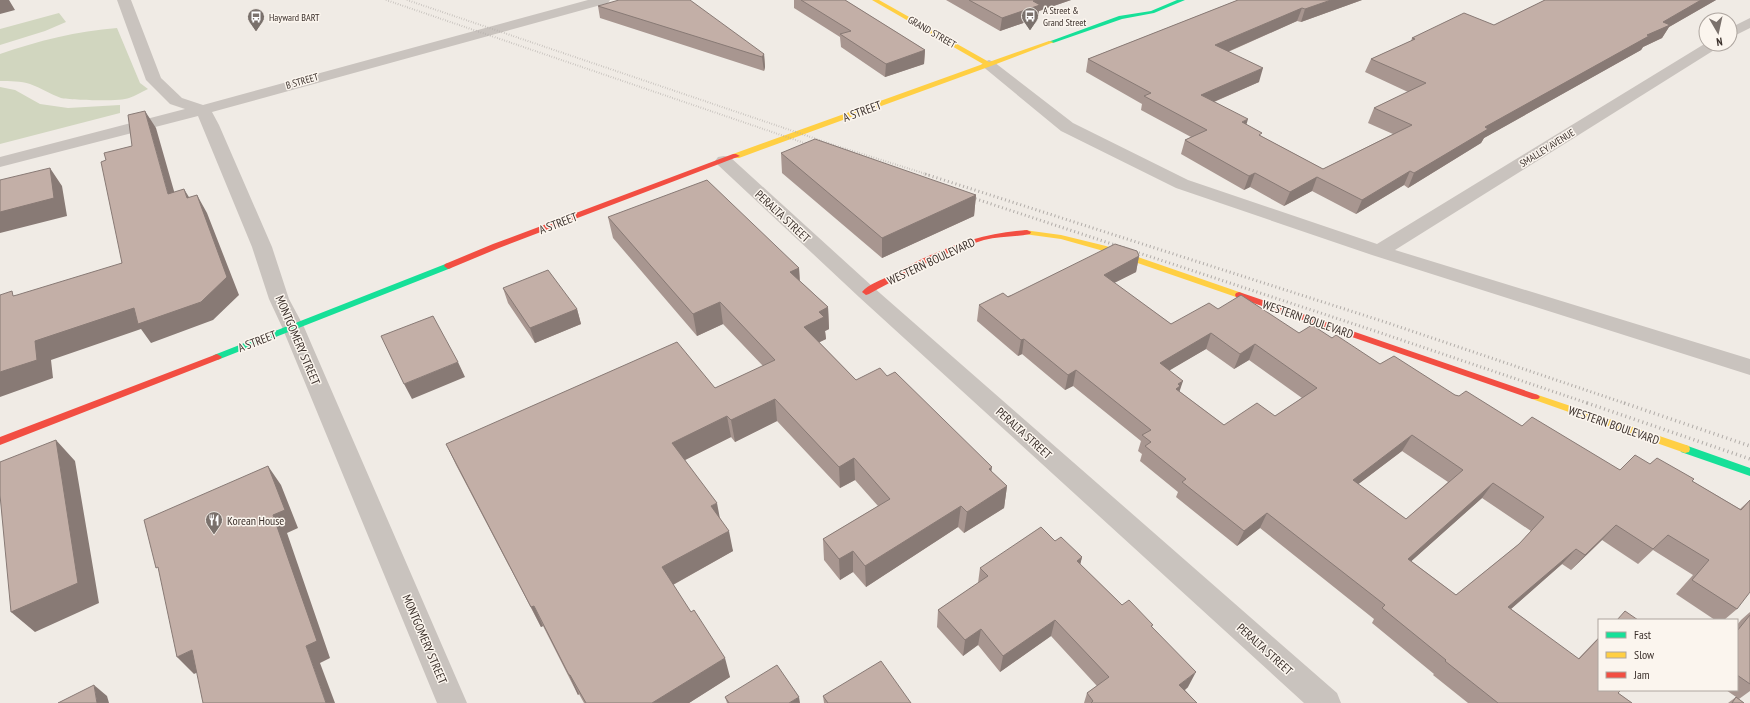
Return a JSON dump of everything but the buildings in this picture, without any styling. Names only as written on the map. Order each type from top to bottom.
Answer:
[{"type":"main road","name":"GRAND STREET","points":[[875,0],[989,65]]},
{"type":"main road","name":"A STREET","points":[[0,441],[502,244],[724,161],[989,65],[1122,13],[1152,12],[1182,0]]},
{"type":"main road","name":"WESTERN BOULEVARD","points":[[866,292],[962,245],[987,236],[1020,232],[1062,236],[1103,248],[1750,472]]},
{"type":"street","points":[[124,0],[154,80],[176,101],[203,110]]},
{"type":"street","name":"B STREET","points":[[0,162],[203,110],[326,75],[463,40],[603,0]]},
{"type":"street","points":[[1738,29],[1750,22]]},
{"type":"street","name":"SMALLEY AVENUE","points":[[1379,251],[1701,52]]},
{"type":"street","points":[[989,65],[1067,127],[1182,184],[1379,251],[1750,367]]},
{"type":"street","name":"MONTGOMERY STREET","points":[[203,110],[262,247],[279,299],[293,327],[452,703]]},
{"type":"street","name":"PERALTA STREET","points":[[724,161],[866,292],[1326,703]]},
{"type":"green space","points":[[59,13],[66,22],[45,31],[0,45],[0,29]]},
{"type":"green space","points":[[117,28],[140,83],[148,89],[134,96],[116,100],[66,99],[27,83],[0,81],[0,54],[58,37]]},
{"type":"green space","points":[[0,87],[15,90],[40,104],[68,108],[120,105],[120,113],[0,144]]},
{"type":"railway","points":[[386,0],[816,147]]},
{"type":"railway","points":[[407,0],[840,147],[929,175]]},
{"type":"railway","points":[[925,174],[1385,322],[1627,404]]},
{"type":"railway","points":[[964,195],[1590,404]]},
{"type":"railway","points":[[1587,403],[1750,459]]},
{"type":"railway","points":[[1624,403],[1750,446]]},
{"type":"traffic: fast","points":[[1051,42],[1121,17],[1152,12],[1182,0]]},
{"type":"traffic: fast","points":[[217,357],[448,266]]},
{"type":"traffic: fast","points":[[1685,449],[1750,472]]},
{"type":"traffic: slow","points":[[875,0],[989,65]]},
{"type":"traffic: slow","points":[[736,156],[1051,42]]},
{"type":"traffic: slow","points":[[1027,232],[1061,237],[1103,248],[1239,295]]},
{"type":"traffic: slow","points":[[1535,397],[1685,449]]},
{"type":"traffic: jam","points":[[448,266],[496,246],[736,156]]},
{"type":"traffic: jam","points":[[866,292],[923,261],[963,244],[984,237],[1005,233],[1027,232]]},
{"type":"traffic: jam","points":[[1239,295],[1535,397]]},
{"type":"traffic: jam","points":[[0,441],[217,357]]},
{"type":"place","name":"A Street & Grand Street","points":[[1030,31]]},
{"type":"place","name":"Hayward BART","points":[[256,32]]},
{"type":"place","name":"Korean House","points":[[214,535]]}]
